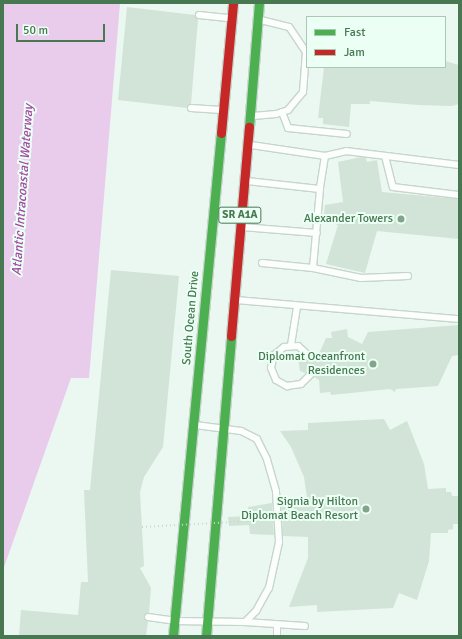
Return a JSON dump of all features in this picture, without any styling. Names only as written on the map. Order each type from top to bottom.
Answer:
[{"type":"main road","name":"South Ocean Drive","points":[[174,636],[233,3]]},
{"type":"main road","name":"SR A1A","points":[[206,636],[258,3]]},
{"type":"main road","points":[[213,213],[221,240]]},
{"type":"main road","points":[[226,252],[236,259]]},
{"type":"lane","points":[[199,15],[231,19]]},
{"type":"lane","points":[[249,116],[288,110],[303,92],[306,52],[289,27],[257,19]]},
{"type":"lane","points":[[191,108],[222,110]]},
{"type":"lane","points":[[282,112],[288,128],[347,134]]},
{"type":"lane","points":[[246,144],[325,156],[346,151],[459,165]]},
{"type":"lane","points":[[313,268],[320,189],[325,156]]},
{"type":"lane","points":[[385,156],[392,187],[459,195]]},
{"type":"lane","points":[[243,180],[320,189]]},
{"type":"lane","points":[[239,227],[317,233]]},
{"type":"lane","points":[[262,263],[313,268],[361,278],[408,276]]},
{"type":"lane","points":[[233,299],[296,306],[459,319]]},
{"type":"lane","points":[[291,345],[296,306]]},
{"type":"lane","points":[[310,357],[304,349],[291,345],[278,350],[271,361],[271,368],[276,380],[281,384],[294,386],[301,384],[310,375]]},
{"type":"lane","points":[[193,425],[222,427],[241,431],[257,439],[276,491],[279,542],[269,588],[256,612],[244,622]]},
{"type":"lane","points":[[148,617],[175,621],[244,622],[305,626]]},
{"type":"lane","points":[[277,625],[277,636]]},
{"type":"path","points":[[142,527],[251,521]]},
{"type":"water","name":"Atlantic Intracoastal Waterway","points":[[3,3],[120,3],[89,378],[71,378],[3,570]]},
{"type":"building","points":[[127,7],[195,15],[198,19],[191,104],[187,108],[118,100]]},
{"type":"building","points":[[446,61],[459,65],[459,104],[452,106],[418,105],[370,101],[370,104],[351,104],[349,127],[323,124],[323,118],[318,118],[324,68],[446,68]]},
{"type":"building","name":"Alexander Towers","points":[[361,157],[366,158],[367,162],[377,160],[382,192],[459,199],[459,239],[377,231],[365,273],[326,264],[338,225],[323,220],[325,205],[343,202],[338,162]]},
{"type":"building","points":[[111,270],[179,276],[163,447],[144,477],[140,492],[144,566],[140,568],[151,588],[149,613],[144,617],[148,622],[146,636],[19,636],[21,610],[78,615],[81,582],[88,582],[84,490],[90,490]]},
{"type":"building","name":"Diplomat Oceanfront Residences","points":[[459,325],[459,355],[452,356],[438,386],[396,389],[395,392],[390,389],[331,395],[330,392],[320,393],[319,380],[314,377],[313,372],[305,373],[300,371],[298,358],[311,361],[314,357],[318,356],[326,338],[332,338],[331,332],[347,329],[348,337],[362,344],[368,332]]},
{"type":"building","points":[[384,419],[390,430],[407,421],[424,464],[428,489],[446,488],[446,492],[451,492],[452,496],[459,496],[459,524],[453,524],[453,529],[448,530],[448,533],[431,533],[429,561],[417,600],[399,593],[393,608],[317,612],[317,605],[289,607],[308,558],[308,537],[283,536],[281,502],[307,498],[304,477],[291,447],[280,431],[308,430],[308,423]]},
{"type":"building","points":[[272,503],[274,535],[250,534],[249,525],[229,526],[228,517],[249,516],[248,507]]},
{"type":"traffic: fast","points":[[249,127],[259,3]]},
{"type":"traffic: fast","points":[[173,636],[221,133]]},
{"type":"traffic: fast","points":[[206,636],[231,336]]},
{"type":"traffic: jam","points":[[221,133],[233,3]]},
{"type":"traffic: jam","points":[[231,336],[249,127]]},
{"type":"place","name":"Alexander Towers","points":[[401,219]]},
{"type":"place","name":"Diplomat Oceanfront Residences","points":[[373,364]]},
{"type":"place","name":"Signia by Hilton Diplomat Beach Resort","points":[[366,509]]}]
